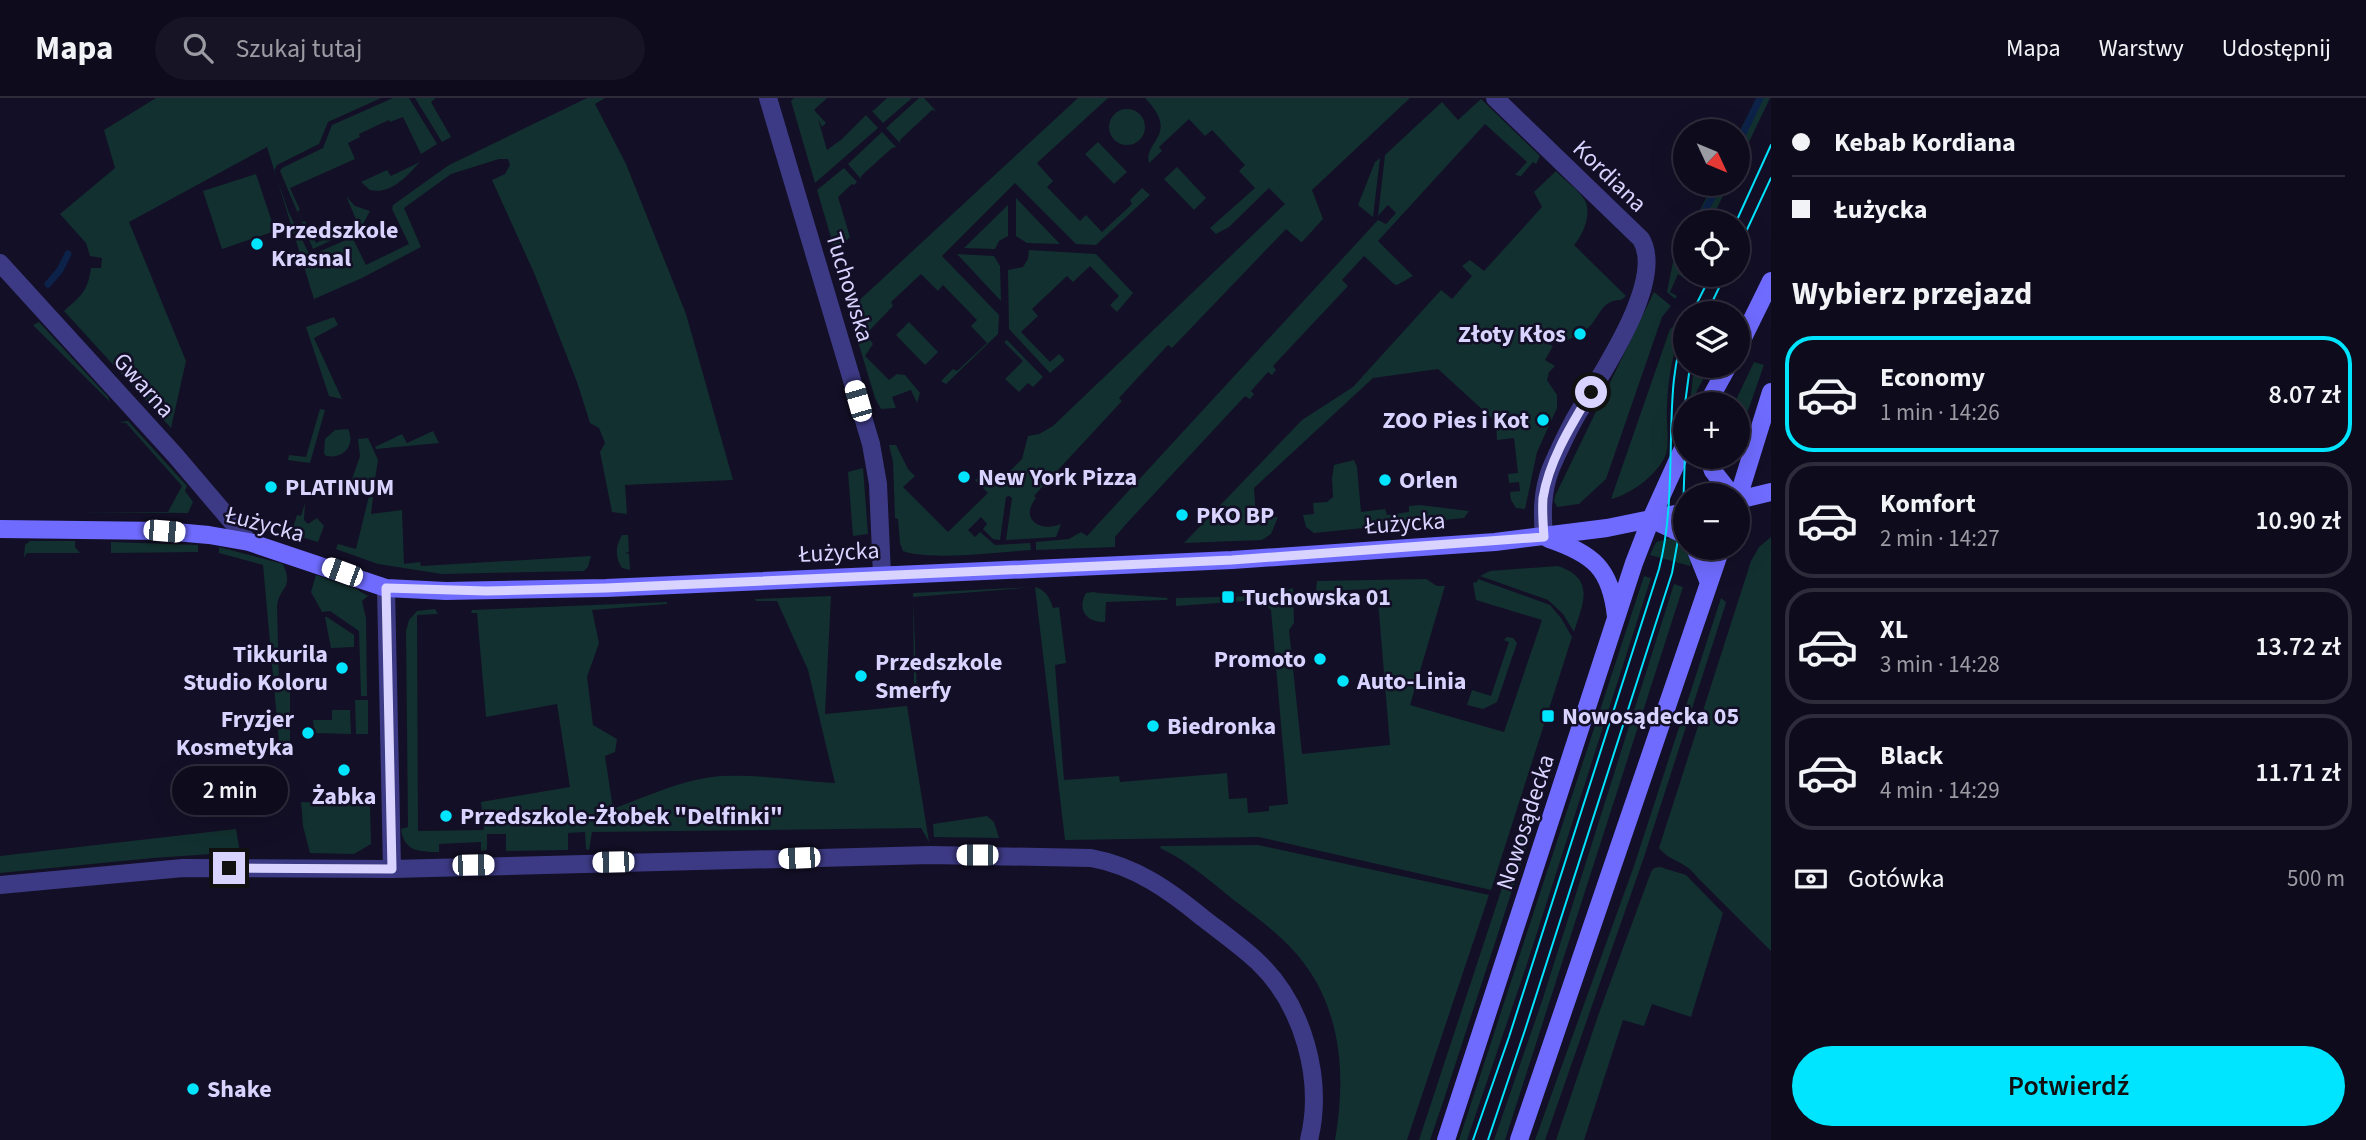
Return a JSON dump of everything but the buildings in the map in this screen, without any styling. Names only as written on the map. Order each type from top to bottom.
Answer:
[{"type":"main road","points":[[1750,324],[1771,282]]},
{"type":"main road","points":[[1743,483],[1771,392]]},
{"type":"main road","name":"Nowosądecka","points":[[1446,1140],[1616,620],[1651,519],[1674,469]]},
{"type":"main road","points":[[1750,496],[1771,492]]},
{"type":"main road","name":"Łużycka","points":[[0,529],[204,534],[248,542],[386,588],[429,591],[581,589],[1232,560],[1544,537],[1673,514]]},
{"type":"main road","points":[[1651,519],[1673,529]]},
{"type":"main road","points":[[1544,537],[1587,554],[1597,564],[1609,582],[1616,620]]},
{"type":"main road","points":[[1700,560],[1709,583]]},
{"type":"main road","points":[[1519,1140],[1717,560]]},
{"type":"street","name":"Tuchowska","points":[[768,98],[871,444],[878,484],[882,575]]},
{"type":"street","name":"Kordiana","points":[[1495,98],[1641,239],[1647,253],[1641,295],[1632,318],[1573,422],[1551,470],[1543,501],[1544,537]]},
{"type":"street","name":"Gwarna","points":[[0,262],[175,455],[248,542]]},
{"type":"street","points":[[204,534],[214,530],[219,524],[220,508]]},
{"type":"street","points":[[386,588],[392,869]]},
{"type":"street","points":[[0,885],[183,868],[392,869],[931,855],[1091,858],[1110,861],[1152,880],[1191,908],[1258,962],[1277,984],[1293,1010],[1306,1045],[1314,1089],[1313,1122],[1309,1140]]},
{"type":"green space","points":[[156,98],[381,98],[328,122],[319,144],[277,165],[274,170],[267,147],[129,222],[186,361],[171,428],[64,311],[83,292],[91,268],[101,268],[102,258],[90,256],[86,243],[60,214],[115,168],[104,130]]},
{"type":"green space","points":[[393,98],[409,98],[437,144],[421,154],[403,117],[390,122],[389,120],[359,134],[360,137],[348,143],[355,159],[290,188],[300,210],[297,212],[280,171],[282,168],[323,148],[332,125]]},
{"type":"green space","points":[[415,98],[436,98],[431,102],[451,137],[442,142]]},
{"type":"green space","points":[[587,98],[605,98],[595,104],[626,164],[686,314],[733,480],[625,485],[627,514],[612,512],[600,452],[605,443],[599,428],[590,423],[535,275],[492,180],[505,174],[510,165],[508,159],[499,159],[451,174],[404,208],[421,247],[314,299],[277,180],[289,213],[310,256],[352,237],[366,265],[409,244],[392,209],[393,205],[449,165]]},
{"type":"green space","points":[[794,98],[827,98],[814,110],[826,123],[822,127],[818,119],[827,150],[866,115],[878,128],[815,183],[791,101]]},
{"type":"green space","points":[[887,98],[912,98],[883,123],[871,110]]},
{"type":"green space","points":[[919,98],[924,98],[936,111],[932,110],[900,143],[886,128]]},
{"type":"green space","points":[[1078,98],[1108,98],[1037,163],[1053,181],[1047,187],[1080,221],[1086,215],[1102,232],[1132,204],[1130,200],[1142,188],[1150,195],[1096,245],[1076,244],[1015,183],[942,256],[999,315],[998,334],[946,384],[941,381],[953,369],[957,371],[987,343],[971,326],[977,320],[943,285],[938,291],[921,274],[891,302],[893,306],[866,334],[873,344],[865,356],[889,380],[897,374],[905,375],[920,393],[917,403],[911,390],[892,397],[896,408],[881,409],[875,398],[849,312],[852,307]]},
{"type":"green space","points":[[1145,98],[1410,98],[1312,190],[1323,219],[1303,241],[1286,229],[1172,348],[1168,345],[1119,398],[1122,401],[1058,470],[1045,488],[1043,486],[1034,496],[1036,498],[1031,506],[1031,518],[1046,527],[1061,524],[1056,537],[1006,540],[1012,498],[1009,496],[1006,497],[1000,540],[993,539],[983,529],[987,524],[981,517],[968,530],[975,537],[980,532],[995,545],[1030,543],[1031,550],[947,556],[903,551],[898,519],[895,518],[893,462],[889,445],[896,445],[908,469],[915,476],[903,487],[948,532],[988,493],[975,480],[990,468],[989,466],[1002,479],[1022,459],[1028,436],[1039,434],[1053,426],[1285,204],[1269,188],[1229,227],[1216,234],[1210,228],[1255,188],[1239,171],[1245,165],[1212,130],[1205,136],[1189,119],[1159,147],[1162,151],[1149,163],[1151,149],[1161,129],[1155,111]]},
{"type":"green space","points":[[1757,98],[1770,98],[1750,140],[1750,119],[1746,119]]},
{"type":"green space","points":[[1481,99],[1540,156],[1536,164],[1533,162],[1521,176],[1515,175],[1527,162],[1485,124],[1378,241],[1413,276],[1394,284],[1364,256],[1342,280],[1348,286],[1273,366],[1276,370],[1272,375],[1268,372],[1251,391],[1254,394],[1250,399],[1245,396],[1127,523],[1115,537],[1115,547],[1036,550],[1036,542],[1069,539],[1081,532],[1087,536],[1378,220],[1386,224],[1396,213],[1388,205],[1378,216],[1385,155],[1442,102],[1458,120]]},
{"type":"green space","points":[[1127,109],[1139,115],[1145,127],[1139,139],[1127,145],[1115,139],[1109,127],[1115,115]]},
{"type":"green space","points":[[882,132],[896,147],[861,176],[861,179],[848,164]]},
{"type":"green space","points":[[1098,142],[1127,172],[1114,184],[1085,154]]},
{"type":"green space","points":[[1380,158],[1373,217],[1358,205],[1375,162]]},
{"type":"green space","points":[[420,162],[398,183],[385,190],[370,190],[361,182],[387,170],[391,176]]},
{"type":"green space","points":[[1177,167],[1206,198],[1194,210],[1164,179]]},
{"type":"green space","points":[[844,168],[857,182],[838,197],[850,237],[835,251],[817,190]]},
{"type":"green space","points":[[1556,171],[1587,204],[1586,223],[1574,245],[1626,296],[1606,305],[1582,333],[1565,341],[1554,336],[1549,344],[1553,346],[1545,360],[1555,366],[1549,372],[1547,380],[1557,395],[1557,408],[1537,452],[1525,509],[1516,508],[1511,500],[1510,492],[1520,491],[1519,482],[1509,483],[1508,474],[1518,473],[1514,438],[1497,440],[1496,422],[1438,369],[1373,378],[1254,488],[1256,518],[1278,517],[1271,534],[1262,540],[1184,543],[1302,420],[1353,387],[1441,290],[1452,299],[1472,276],[1462,266],[1470,260],[1484,271],[1542,207],[1534,192]]},
{"type":"green space","points":[[256,174],[275,231],[222,249],[203,191]]},
{"type":"green space","points":[[346,196],[355,206],[370,211],[362,226],[313,249],[299,216],[302,222],[305,221],[316,243],[358,224]]},
{"type":"green space","points":[[1707,196],[1723,196],[1716,210],[1700,210]]},
{"type":"green space","points":[[1016,198],[1060,244],[1027,243],[1016,236]]},
{"type":"green space","points":[[1008,205],[1008,236],[999,241],[995,249],[964,248]]},
{"type":"green space","points":[[1029,250],[1096,254],[1133,293],[1117,312],[1110,305],[1119,296],[1090,266],[1073,282],[1067,276],[1032,309],[1038,316],[1021,332],[1050,362],[1059,354],[1065,360],[1050,373],[1009,329],[1008,270],[1023,267]]},
{"type":"green space","points":[[957,254],[994,256],[1000,266],[1001,301]]},
{"type":"green space","points":[[1673,262],[1673,285],[1670,292],[1677,296],[1675,299],[1667,292]]},
{"type":"green space","points":[[1654,292],[1671,306],[1662,317],[1606,479],[1579,504],[1557,507],[1555,496]]},
{"type":"green space","points":[[334,317],[338,325],[314,338],[342,399],[329,396],[306,327]]},
{"type":"green space","points":[[39,322],[108,397],[110,402],[33,325]]},
{"type":"green space","points":[[909,322],[938,352],[925,365],[896,335]]},
{"type":"green space","points":[[1673,326],[1667,450],[1659,466],[1645,481],[1628,493],[1611,499]]},
{"type":"green space","points":[[1007,340],[1043,377],[1033,387],[1028,383],[1019,392],[1005,379],[1023,361],[1004,342]]},
{"type":"green space","points":[[1754,362],[1764,365],[1750,405],[1750,392],[1740,392],[1746,378],[1750,378]]},
{"type":"green space","points":[[1693,378],[1704,378],[1696,392],[1691,392]]},
{"type":"green space","points":[[320,409],[325,410],[310,463],[288,460],[289,455],[306,457]]},
{"type":"green space","points":[[128,421],[187,486],[185,491],[193,502],[188,513],[75,512],[168,512],[182,486],[126,423],[119,422]]},
{"type":"green space","points":[[348,429],[350,441],[346,450],[338,455],[326,456],[325,439],[335,430]]},
{"type":"green space","points":[[433,431],[439,443],[375,447],[402,434],[407,443]]},
{"type":"green space","points":[[368,438],[378,460],[373,491],[350,485],[360,456],[358,439]]},
{"type":"green space","points":[[1354,460],[1361,512],[1385,509],[1387,515],[1409,512],[1409,506],[1420,505],[1469,511],[1464,518],[1314,533],[1306,527],[1303,515],[1314,514],[1313,503],[1327,502],[1333,497],[1334,465]]},
{"type":"green space","points":[[863,468],[868,534],[853,536],[848,472]]},
{"type":"green space","points":[[369,496],[373,497],[371,514],[402,510],[404,564],[420,562],[421,566],[591,556],[588,567],[584,571],[442,574],[378,564],[336,549],[338,544],[356,549]]},
{"type":"green space","points":[[305,503],[304,520],[308,524],[317,518],[324,526],[318,542],[291,534],[297,515],[301,516]]},
{"type":"green space","points":[[622,535],[628,535],[629,552],[625,553],[629,554],[630,570],[622,568],[617,556]]},
{"type":"green space","points":[[1771,537],[1771,951],[1693,872],[1659,848],[1751,561],[1759,547]]},
{"type":"green space","points":[[1673,539],[1673,560],[1692,560],[1690,566],[1650,555],[1656,542]]},
{"type":"green space","points":[[30,541],[75,541],[75,547],[80,553],[27,553],[24,558],[25,545]]},
{"type":"green space","points":[[111,542],[198,545],[198,552],[111,553]]},
{"type":"green space","points":[[219,547],[283,564],[286,572],[287,583],[277,606],[279,681],[290,691],[290,753],[280,753],[263,565],[219,553]]},
{"type":"green space","points":[[1558,566],[1578,578],[1584,593],[1574,632],[1563,614],[1548,600],[1480,576],[1490,571]]},
{"type":"green space","points":[[316,575],[368,596],[362,601],[366,618],[367,696],[361,696],[359,631],[330,611],[322,612],[311,592]]},
{"type":"green space","points":[[1644,576],[1651,578],[1525,970],[1467,1140],[1459,1140]]},
{"type":"green space","points":[[1426,579],[1437,586],[1445,586],[1410,705],[1504,732],[1542,620],[1476,600],[1473,583],[1478,579],[1550,605],[1572,637],[1491,890],[1259,837],[1065,840],[1035,587],[1047,595],[1053,608],[1059,607],[1066,663],[1055,665],[1064,780],[1119,776],[1120,782],[1227,773],[1229,799],[1247,798],[1248,813],[1269,811],[1269,806],[1288,804],[1271,610],[1259,600],[1176,606],[1176,598],[1262,596],[1268,600],[1281,598],[1280,592],[1293,588],[1294,623],[1289,630],[1302,754],[1390,745],[1377,589],[1316,591],[1317,581]]},
{"type":"green space","points":[[1674,584],[1683,587],[1505,1140],[1494,1140],[1543,998]]},
{"type":"green space","points":[[1035,587],[913,597],[913,593]]},
{"type":"green space","points":[[1086,593],[1168,598],[1106,602],[1105,622],[1099,622],[1085,615],[1082,605]]},
{"type":"green space","points":[[831,596],[825,714],[907,706],[929,842],[921,828],[592,832],[589,850],[586,849],[585,832],[568,833],[568,850],[506,851],[506,834],[487,834],[487,850],[481,851],[481,842],[439,844],[439,852],[414,849],[403,837],[401,829],[408,827],[406,631],[409,620],[417,611],[435,609],[438,614],[417,615],[418,831],[484,830],[481,802],[570,787],[557,704],[486,717],[477,613],[471,613],[472,610],[667,602],[592,610],[599,643],[587,677],[593,725],[617,739],[615,752],[605,756],[613,809],[680,784],[721,776],[835,783],[808,670],[777,601],[755,599]]},
{"type":"green space","points":[[913,598],[917,692],[914,689]]},
{"type":"green space","points":[[1721,598],[1726,602],[1725,606],[1644,857],[1545,1140],[1535,1140],[1634,866]]},
{"type":"green space","points":[[325,617],[354,635],[354,647],[331,648]]},
{"type":"green space","points":[[1507,637],[1513,638],[1517,643],[1497,702],[1483,709],[1467,705],[1472,690],[1491,696],[1509,642],[1504,640]]},
{"type":"green space","points":[[355,700],[368,700],[368,734],[356,734]]},
{"type":"green space","points":[[332,710],[350,710],[351,734],[314,733],[313,720],[332,720]]},
{"type":"green space","points":[[301,802],[370,804],[371,844],[354,854],[310,853],[303,826]]},
{"type":"green space","points":[[1528,809],[1538,811],[1443,1102],[1430,1140],[1419,1140]]},
{"type":"green space","points":[[987,816],[994,822],[999,838],[934,837],[933,824]]},
{"type":"green space","points":[[236,829],[240,852],[0,873],[0,856]]},
{"type":"green space","points":[[1258,845],[1489,895],[1407,1140],[1335,1140],[1339,1114],[1340,1063],[1330,1014],[1308,969],[1292,949],[1265,924],[1190,865],[1160,848]]},
{"type":"green space","points":[[1660,867],[1686,875],[1723,913],[1691,1017],[1652,1004],[1644,1026],[1623,1020],[1584,1140],[1556,1140],[1651,872]]},
{"type":"waterway","points":[[1750,119],[1760,98]]},
{"type":"waterway","points":[[1705,210],[1713,196]]},
{"type":"waterway","points":[[48,284],[60,270],[68,254]]},
{"type":"tram line","points":[[1741,210],[1771,145]]},
{"type":"tram line","points":[[1750,223],[1771,178]]},
{"type":"tram line","points":[[1698,301],[1705,287]]},
{"type":"tram line","points":[[1713,301],[1719,287]]},
{"type":"tram line","points":[[1473,1140],[1509,1037],[1659,569],[1669,504],[1675,378]]},
{"type":"tram line","points":[[1687,392],[1688,378]]},
{"type":"tram line","points":[[1488,1140],[1672,573],[1683,512],[1684,469]]},
{"type":"place","name":"Przedszkole Krasnal","points":[[257,244]]},
{"type":"place","name":"Złoty Kłos","points":[[1580,334]]},
{"type":"place","name":"ZOO Pies i Kot","points":[[1543,420]]},
{"type":"place","name":"New York Pizza","points":[[964,477]]},
{"type":"place","name":"Orlen","points":[[1385,480]]},
{"type":"place","name":"PLATINUM","points":[[271,487]]},
{"type":"place","name":"PKO BP","points":[[1182,515]]},
{"type":"place","name":"Tuchowska 01","points":[[1228,597]]},
{"type":"place","name":"Promoto","points":[[1320,659]]},
{"type":"place","name":"Tikkurila Studio Koloru","points":[[342,668]]},
{"type":"place","name":"Przedszkole Smerfy","points":[[861,676]]},
{"type":"place","name":"Auto-Linia","points":[[1343,681]]},
{"type":"place","name":"Nowosądecka 05","points":[[1548,716]]},
{"type":"place","name":"Biedronka","points":[[1153,726]]},
{"type":"place","name":"Fryzjer Kosmetyka","points":[[308,733]]},
{"type":"place","name":"Żabka","points":[[344,770]]},
{"type":"place","name":"Przedszkole-Żłobek \"Delfinki\"","points":[[446,816]]},
{"type":"place","name":"Shake","points":[[193,1089]]},
{"type":"route","points":[[229,868],[392,869],[386,588],[486,591],[606,588],[1232,560],[1544,537],[1543,501],[1551,470],[1573,422],[1591,392]]}]
